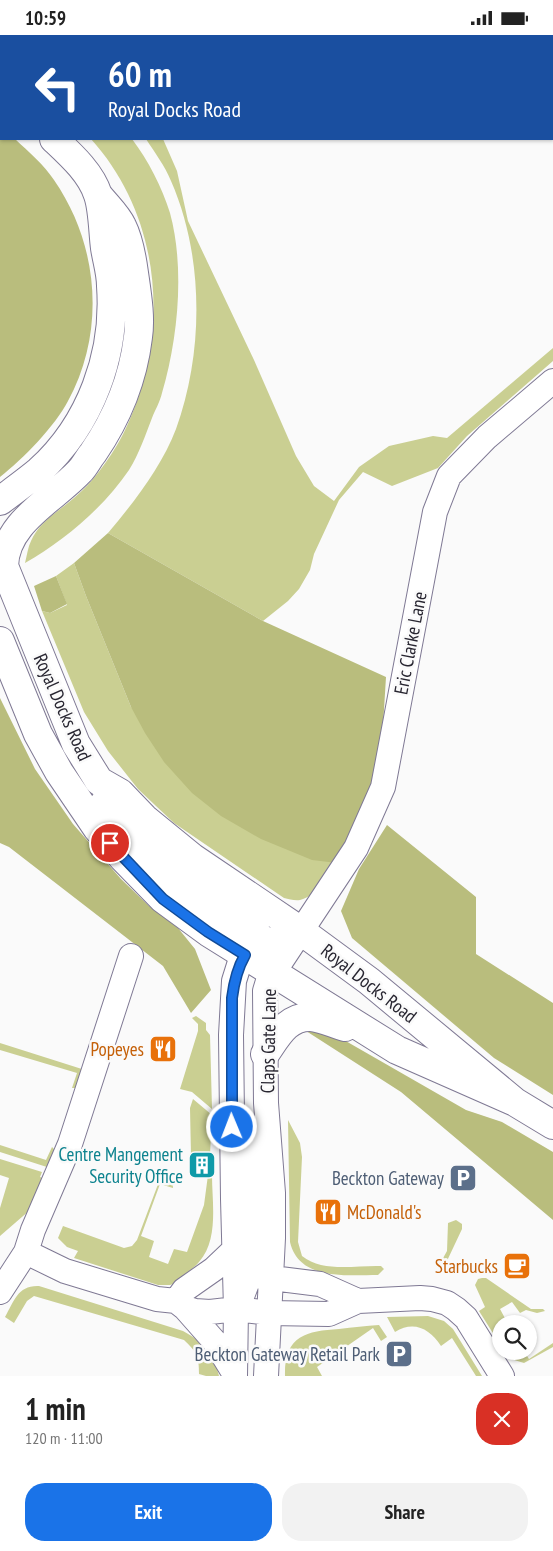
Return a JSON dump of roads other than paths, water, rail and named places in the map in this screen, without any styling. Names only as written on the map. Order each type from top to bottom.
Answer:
[{"type":"highway","points":[[0,501],[40,470],[61,448],[79,423],[92,401],[104,367],[110,331],[111,284],[99,196],[90,179],[71,155],[55,140]]},
{"type":"highway","name":"Royal Docks Road","points":[[99,196],[122,225],[132,255],[138,307],[138,336],[134,359],[122,401],[101,440],[80,471],[22,523],[9,541],[4,554],[4,566],[76,744],[99,781],[120,793],[144,818],[193,858],[301,931],[369,981],[515,1103]]},
{"type":"highway","name":"Royal Docks Road","points":[[0,641],[38,734],[59,772],[97,828],[163,899],[208,932],[254,948],[274,973],[397,1050],[515,1103],[553,1125]]},
{"type":"highway","points":[[99,781],[106,804],[154,856],[186,885],[257,935],[254,948]]},
{"type":"highway","points":[[265,1054],[281,1030],[293,1020],[311,1017],[370,1033]]},
{"type":"street","name":"Eric Clarke Lane","points":[[301,931],[356,848],[383,787],[435,513],[442,491],[449,476],[487,437],[553,381]]},
{"type":"street","points":[[254,948],[301,931]]},
{"type":"street","name":"Claps Gate Lane","points":[[235,1374],[236,1309],[252,1275],[273,1193],[266,1103],[265,991],[268,981],[301,931]]},
{"type":"street","name":"Claps Gate Lane","points":[[254,948],[239,965],[234,981],[232,998],[234,1250],[252,1275],[269,1313],[266,1376]]},
{"type":"street","points":[[0,1292],[26,1252],[33,1230],[75,1131],[131,957]]},
{"type":"street","points":[[180,1305],[184,1290],[214,1269],[234,1250]]},
{"type":"street","points":[[26,1252],[65,1271],[196,1311],[210,1312],[236,1309],[269,1313],[329,1314],[358,1301],[420,1298],[447,1303],[466,1318],[502,1376]]},
{"type":"street","points":[[252,1275],[320,1284],[358,1301]]},
{"type":"street","points":[[180,1305],[215,1342],[235,1374]]},
{"type":"place","name":"Popeyes","points":[[163,1049]]},
{"type":"place","name":"Centre Mangement Security Office","points":[[202,1165]]},
{"type":"place","name":"Beckton Gateway","points":[[463,1178]]},
{"type":"place","name":"McDonald's","points":[[328,1212]]},
{"type":"place","name":"Starbucks","points":[[517,1266]]},
{"type":"place","name":"Beckton Gateway Retail Park","points":[[399,1354]]}]
